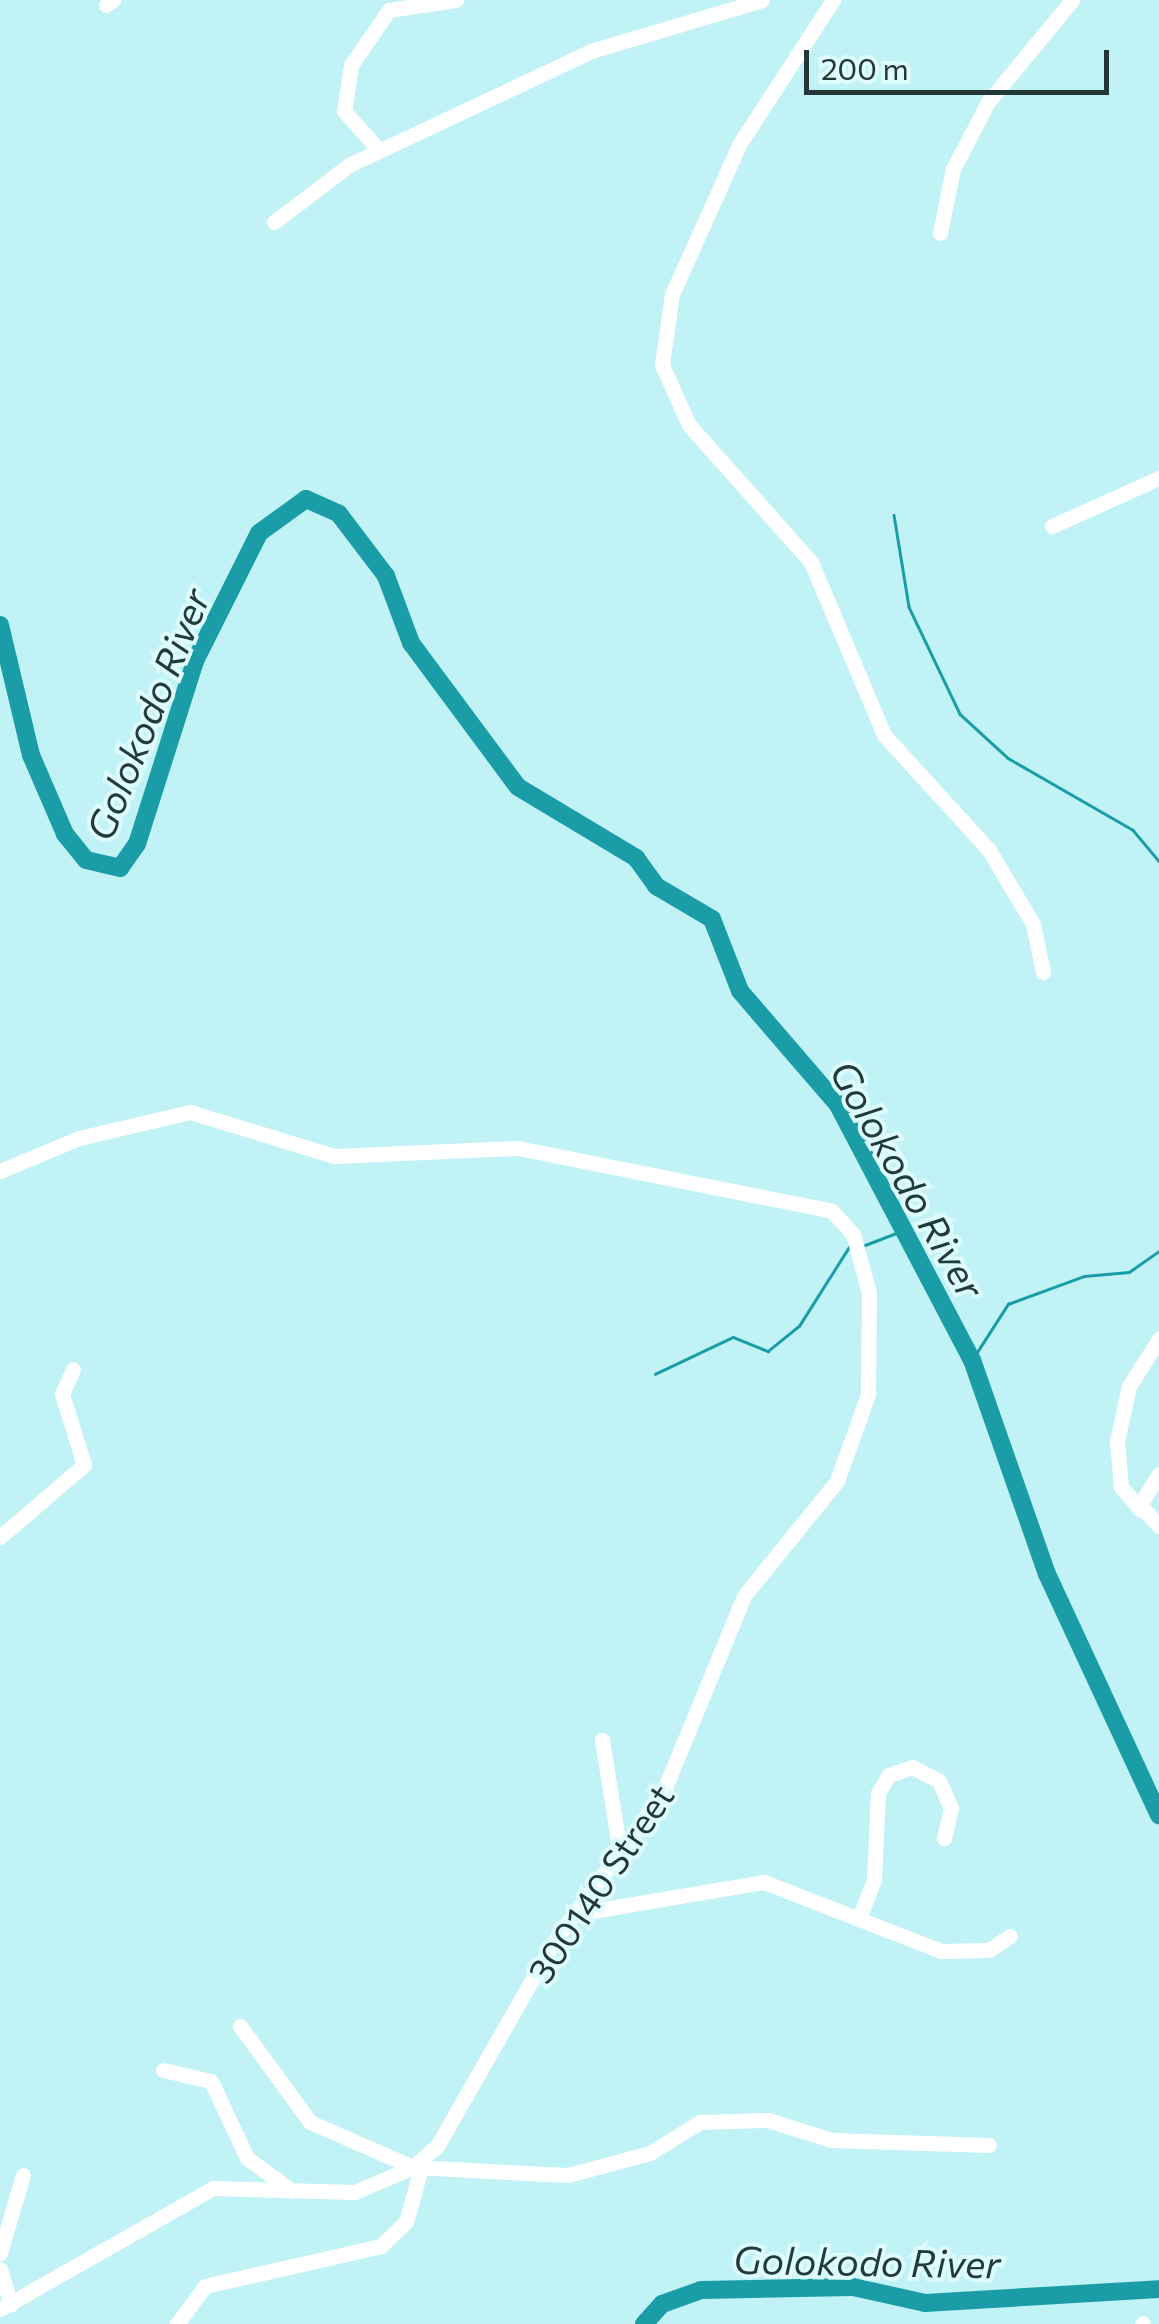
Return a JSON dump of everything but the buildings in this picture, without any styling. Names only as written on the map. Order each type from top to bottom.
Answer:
[{"type":"street","points":[[378,150],[344,111],[351,65],[389,10],[456,0]]},
{"type":"street","points":[[274,222],[378,150],[590,51],[762,0]]},
{"type":"street","points":[[833,0],[740,143],[672,294],[662,365],[689,426],[811,562],[884,736],[988,850],[1033,924],[1043,972]]},
{"type":"street","points":[[940,234],[953,169],[988,102],[1072,0]]},
{"type":"street","points":[[1052,526],[1159,478]]},
{"type":"street","name":"300140 Street","points":[[0,1170],[79,1138],[190,1112],[334,1156],[518,1148],[810,1205],[838,1214],[853,1234],[869,1294],[868,1346],[854,1446],[739,1604],[689,1744],[622,1859],[531,1979],[461,2118],[417,2167],[354,2192],[295,2194],[213,2188],[5,2306]]},
{"type":"street","points":[[1159,1339],[1130,1386],[1117,1442],[1122,1486],[1159,1526]]},
{"type":"street","points":[[0,1536],[84,1465],[62,1394],[73,1370]]},
{"type":"street","points":[[1141,1510],[1159,1474]]},
{"type":"street","points":[[602,1740],[622,1859]]},
{"type":"street","points":[[859,1918],[874,1880],[878,1793],[889,1775],[912,1767],[939,1781],[951,1808],[944,1838]]},
{"type":"street","points":[[580,1912],[764,1882],[941,1952],[990,1950],[1010,1936]]},
{"type":"street","points":[[240,2026],[310,2122],[346,2145],[401,2155],[417,2167],[568,2174],[650,2153],[700,2122],[768,2120],[832,2140],[989,2145]]},
{"type":"street","points":[[163,2070],[211,2081],[247,2158],[295,2194]]},
{"type":"street","points":[[176,2324],[205,2286],[381,2246],[406,2222],[417,2167]]},
{"type":"street","points":[[0,2253],[22,2175]]},
{"type":"street","points":[[0,2268],[5,2306]]},
{"type":"waterway","name":"Golokodo River","points":[[0,625],[31,755],[65,834],[86,860],[120,868],[137,844],[195,661],[259,533],[306,499],[339,514],[386,576],[411,643],[518,787],[636,858],[656,886],[712,919],[740,991],[838,1105],[972,1360],[1047,1574],[1159,1815]]},
{"type":"waterway","points":[[894,515],[909,607],[960,714],[1008,758],[1133,830],[1159,861]]},
{"type":"waterway","points":[[865,1245],[907,1229]]},
{"type":"waterway","points":[[655,1374],[733,1337],[768,1351],[799,1326],[849,1247]]},
{"type":"waterway","points":[[972,1360],[1008,1304],[1084,1276],[1129,1272],[1159,1251]]},
{"type":"waterway","name":"Golokodo River","points":[[644,2324],[662,2304],[701,2290],[853,2287],[925,2303],[1159,2289]]}]
